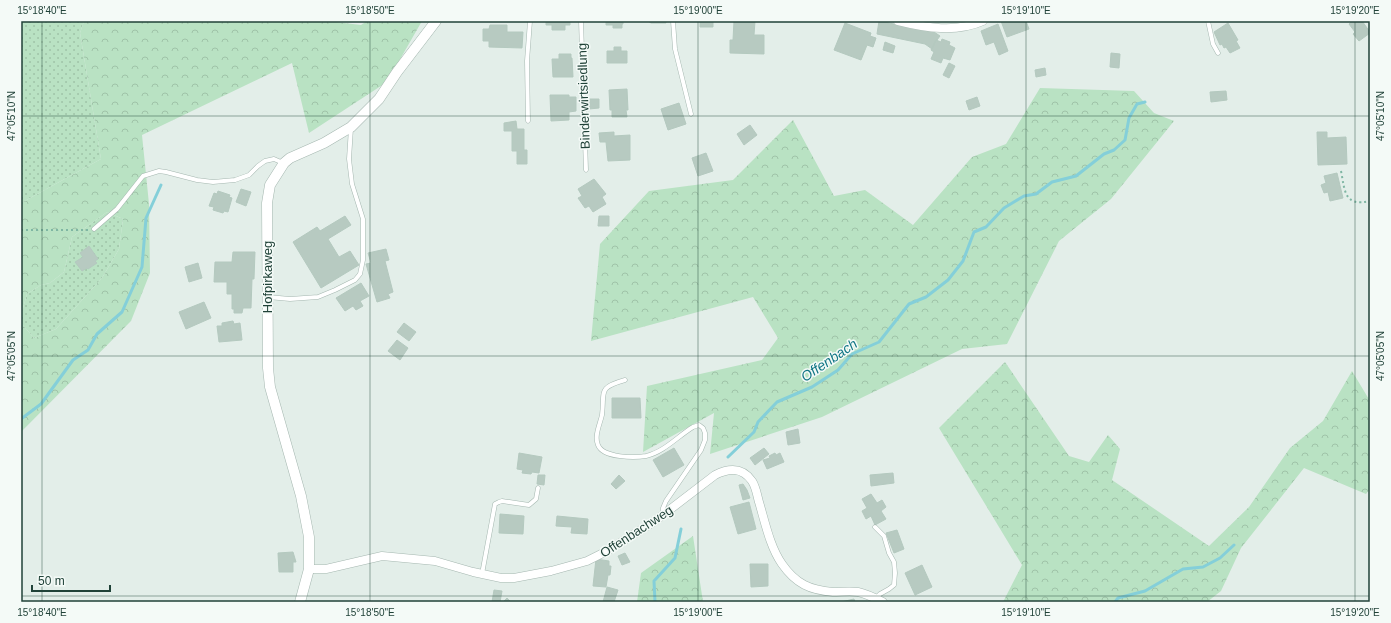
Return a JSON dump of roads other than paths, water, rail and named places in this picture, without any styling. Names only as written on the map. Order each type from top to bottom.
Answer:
[{"type":"street","name":"Hofpirkaweg","points":[[300,602],[309,569],[309,537],[301,496],[270,387],[268,368],[267,203],[270,185],[284,163],[290,158],[324,143],[350,127],[379,99],[397,72],[436,21]]},
{"type":"street","points":[[898,21],[935,28],[968,27],[983,21]]},
{"type":"street","name":"Offenbachweg","points":[[309,569],[326,569],[382,556],[435,561],[501,578],[514,578],[551,571],[587,561],[607,551],[663,515],[715,475],[725,470],[737,470],[743,473],[753,483],[771,542],[781,563],[800,584],[812,589],[833,592],[858,592],[883,602]]},
{"type":"lane","points":[[528,121],[527,56],[530,21]]},
{"type":"lane","name":"Binderwirtsiedlung","points":[[581,21],[586,170]]},
{"type":"lane","points":[[672,21],[675,49],[691,114]]},
{"type":"lane","points":[[1208,21],[1213,44],[1218,53]]},
{"type":"lane","points":[[267,297],[290,299],[318,297],[355,280],[360,274],[363,260],[363,219],[352,184],[349,159],[350,127]]},
{"type":"lane","points":[[94,228],[117,209],[143,176],[166,172],[197,180],[213,182],[235,180],[249,175],[265,161],[274,159],[284,163]]},
{"type":"lane","points":[[625,380],[610,384],[602,398],[602,416],[598,425],[597,438],[598,445],[602,451],[620,456],[646,456],[657,452],[693,427],[699,426],[703,428],[705,433],[705,440],[701,450],[666,501],[663,508],[663,515]]},
{"type":"lane","points":[[482,574],[495,504],[502,501],[529,505],[536,499],[538,488]]},
{"type":"lane","points":[[875,598],[894,585],[895,573],[894,562],[889,553],[884,536],[876,527]]},
{"type":"waterway","name":"Offenbach","points":[[728,457],[754,432],[758,422],[777,402],[812,387],[838,370],[852,354],[879,342],[909,304],[926,297],[948,280],[963,261],[974,232],[986,227],[1004,208],[1024,196],[1036,194],[1052,182],[1076,176],[1104,154],[1114,150],[1125,140],[1129,118],[1137,104],[1145,102]]},
{"type":"waterway","points":[[21,419],[41,404],[73,360],[88,350],[97,334],[122,312],[142,267],[146,218],[161,185]]},
{"type":"waterway","name":"Offenbach","points":[[655,602],[654,581],[675,558],[681,529]]},
{"type":"waterway","points":[[1115,602],[1118,598],[1145,591],[1183,569],[1203,567],[1220,558],[1234,545]]}]
